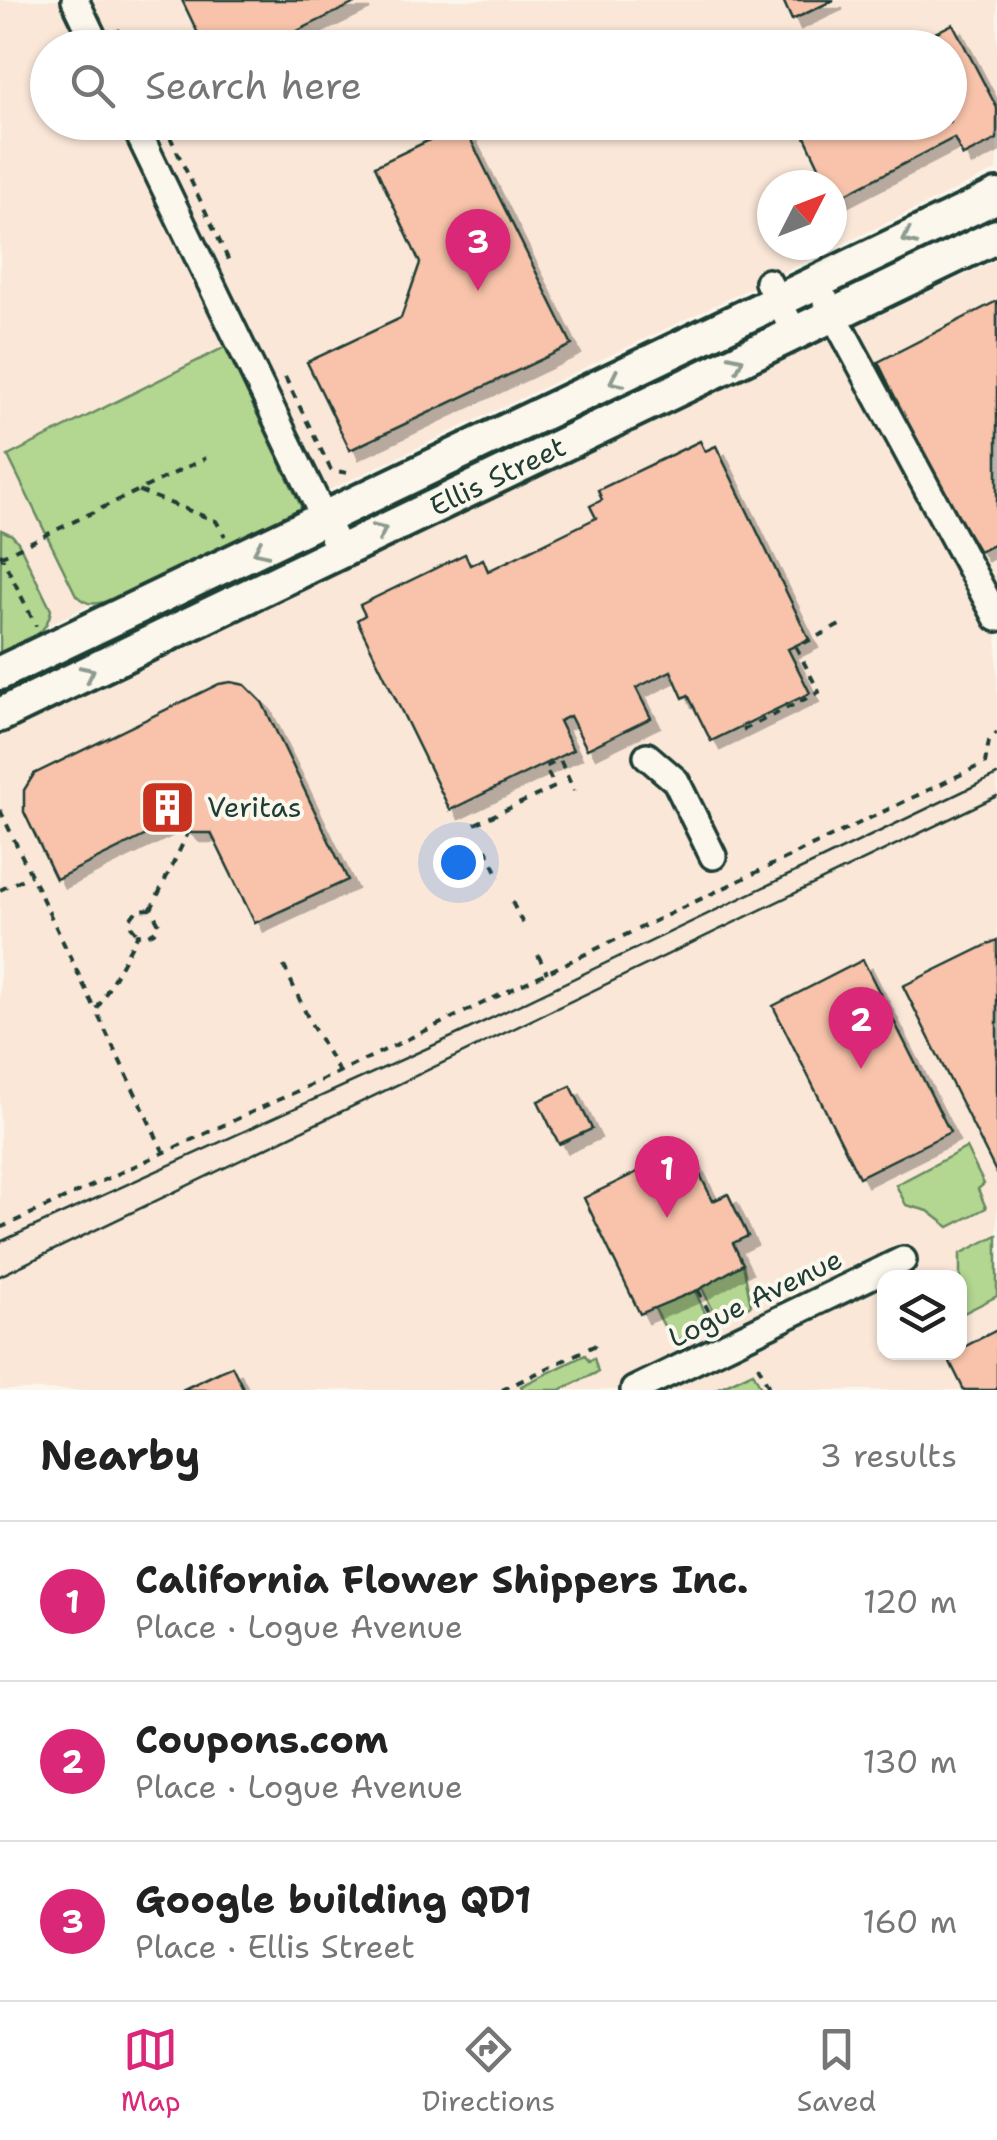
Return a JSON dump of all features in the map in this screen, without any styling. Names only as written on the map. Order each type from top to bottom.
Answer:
[{"type":"main road","name":"Ellis Street","points":[[0,673],[325,520],[773,291],[816,283],[997,196]]},
{"type":"main road","name":"Ellis Street","points":[[0,716],[997,236]]},
{"type":"street","points":[[75,0],[89,30]]},
{"type":"street","points":[[143,140],[340,551]]},
{"type":"street","points":[[816,283],[997,618]]},
{"type":"street","points":[[773,291],[795,333]]},
{"type":"street","points":[[647,756],[676,781],[713,856]]},
{"type":"street","name":"Logue Avenue","points":[[634,1390],[903,1260]]},
{"type":"path","points":[[172,140],[232,266]]},
{"type":"path","points":[[280,366],[331,470],[362,476]]},
{"type":"path","points":[[36,626],[0,556],[206,458]]},
{"type":"path","points":[[139,491],[216,521],[226,536]]},
{"type":"path","points":[[742,730],[819,692],[796,647],[846,622]]},
{"type":"path","points":[[0,1228],[547,974],[984,763],[989,741],[997,732]]},
{"type":"path","points":[[475,824],[555,788],[545,767],[560,760],[574,791]]},
{"type":"path","points":[[0,810],[164,1153]]},
{"type":"path","points":[[151,908],[190,831]]},
{"type":"path","points":[[486,849],[500,878]]},
{"type":"path","points":[[0,890],[31,875]]},
{"type":"path","points":[[512,902],[526,930]]},
{"type":"path","points":[[151,908],[159,924],[146,936],[138,934],[131,926],[131,918],[137,910],[151,908]]},
{"type":"path","points":[[96,1011],[138,934]]},
{"type":"path","points":[[538,955],[547,974]]},
{"type":"path","points":[[284,966],[339,1072]]},
{"type":"path","points":[[698,1290],[714,1322]]},
{"type":"path","points":[[502,1390],[602,1342]]},
{"type":"path","points":[[758,1365],[770,1390]]},
{"type":"path","points":[[516,1384],[519,1390]]},
{"type":"shaded area","points":[[0,0],[997,0],[997,170],[847,242],[847,170],[757,170],[757,260],[809,260],[0,648]]},
{"type":"shaded area","points":[[997,260],[997,1390],[0,1390],[0,730]]},
{"type":"green space","points":[[225,347],[302,508],[121,596],[97,603],[81,600],[8,456]]},
{"type":"green space","points":[[1,530],[18,542],[51,610],[39,633],[0,653]]},
{"type":"green space","points":[[966,1148],[984,1184],[978,1189],[986,1208],[949,1227],[928,1211],[906,1205],[896,1185]]},
{"type":"green space","points":[[997,1235],[997,1296],[967,1311],[967,1270],[960,1270],[960,1254]]},
{"type":"green space","points":[[743,1264],[751,1305],[718,1321],[702,1288]]},
{"type":"green space","points":[[695,1291],[710,1324],[673,1343],[654,1307]]},
{"type":"green space","points":[[585,1355],[589,1361],[594,1358],[598,1372],[560,1390],[523,1390],[521,1386]]},
{"type":"green space","points":[[753,1372],[762,1390],[715,1390]]},
{"type":"building","points":[[182,0],[361,0],[299,30],[196,30]]},
{"type":"building","points":[[783,0],[834,0],[792,20]]},
{"type":"building","points":[[967,51],[997,108],[997,139],[963,156],[955,140],[967,140]]},
{"type":"building","points":[[429,140],[471,140],[572,345],[350,450],[307,362],[401,318],[420,263],[375,166]]},
{"type":"building","points":[[807,140],[950,140],[847,193],[847,170],[821,170]]},
{"type":"building","points":[[997,301],[997,543],[979,552],[925,459],[878,362]]},
{"type":"building","points":[[700,441],[705,451],[716,446],[809,639],[788,649],[810,693],[711,741],[671,671],[636,688],[651,718],[587,749],[570,716],[559,721],[573,750],[450,810],[357,620],[365,615],[360,605],[465,554],[470,565],[483,559],[488,571],[596,518],[590,506],[602,500],[598,490]]},
{"type":"building","name":"Veritas","points":[[219,684],[245,685],[262,702],[348,880],[255,923],[211,833],[191,833],[177,820],[56,879],[24,812],[24,790],[34,774]]},
{"type":"building","points":[[997,940],[997,1174],[903,986]]},
{"type":"building","points":[[863,960],[950,1132],[859,1177],[773,1006]]},
{"type":"building","points":[[571,1086],[592,1129],[559,1144],[538,1101]]},
{"type":"building","points":[[687,1148],[713,1201],[728,1194],[748,1236],[733,1243],[743,1264],[698,1290],[640,1314],[584,1198]]},
{"type":"building","points":[[997,1330],[997,1390],[964,1390],[949,1360],[967,1360],[967,1345]]},
{"type":"building","points":[[232,1366],[244,1390],[182,1390]]},
{"type":"tram line","points":[[0,1242],[454,1036],[997,775]]},
{"type":"tram line","points":[[0,1276],[997,796]]},
{"type":"place","name":"Google building QD1","points":[[478,291]]},
{"type":"place","name":"Veritas","points":[[168,807]]},
{"type":"place","name":"Coupons.com","points":[[861,1069]]},
{"type":"place","name":"California Flower Shippers Inc.","points":[[667,1218]]}]
